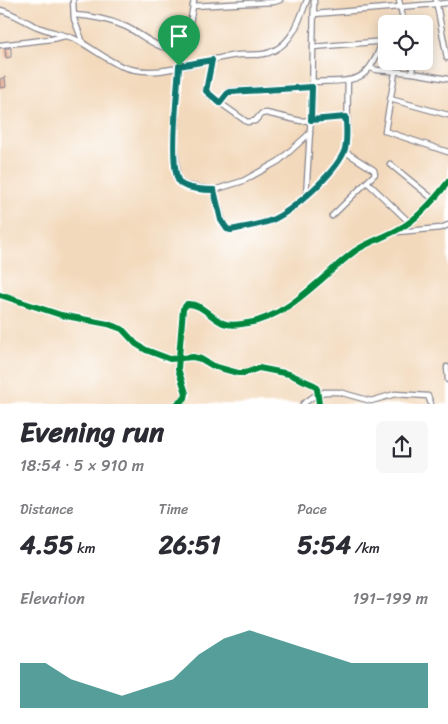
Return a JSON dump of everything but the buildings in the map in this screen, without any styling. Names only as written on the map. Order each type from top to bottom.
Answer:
[{"type":"street","points":[[73,0],[74,15],[83,45]]},
{"type":"street","points":[[74,15],[98,17],[136,31],[160,47],[178,49],[184,46],[186,41],[194,0]]},
{"type":"street","points":[[193,6],[274,2],[280,0]]},
{"type":"street","points":[[0,10],[38,27],[65,36],[120,66],[140,71],[164,70],[238,55],[264,55],[275,51],[287,42],[298,24],[308,0]]},
{"type":"street","points":[[306,197],[311,120],[314,0]]},
{"type":"street","points":[[399,0],[402,15]]},
{"type":"street","points":[[314,14],[436,2],[448,3]]},
{"type":"street","points":[[436,2],[447,58]]},
{"type":"street","points":[[1,44],[65,36]]},
{"type":"street","points":[[313,47],[378,42]]},
{"type":"street","points":[[220,103],[230,92],[312,85],[363,76],[378,54]]},
{"type":"street","points":[[212,60],[206,91],[247,122],[255,121],[261,114],[266,113],[301,121],[346,117]]},
{"type":"street","points":[[179,66],[174,138],[178,180],[184,186],[214,190],[243,181],[279,161],[310,132]]},
{"type":"street","points":[[370,68],[448,79]]},
{"type":"street","points":[[395,73],[385,131],[448,152]]},
{"type":"street","points":[[214,190],[224,226],[231,230],[271,220],[282,215],[306,197],[331,171],[344,151],[348,80]]},
{"type":"street","points":[[390,99],[448,115]]},
{"type":"street","points":[[332,216],[375,174],[374,170],[344,151]]},
{"type":"street","points":[[390,164],[434,199]]},
{"type":"street","points":[[367,182],[409,222]]},
{"type":"street","points":[[177,404],[185,398],[186,393],[179,378],[178,369],[183,309],[187,304],[196,305],[224,324],[239,325],[250,323],[285,308],[356,250],[394,232],[409,222],[434,199],[448,182]]},
{"type":"street","points":[[394,232],[441,228],[448,225]]},
{"type":"street","points":[[0,295],[61,315],[122,328],[136,344],[170,359],[193,357],[213,366],[238,373],[245,373],[259,368],[277,371],[302,379],[314,385],[317,389],[319,404]]},
{"type":"street","points":[[447,367],[448,380]]},
{"type":"street","points":[[303,404],[317,394],[339,392],[354,398],[377,402],[395,394],[428,396],[431,404]]},
{"type":"street","points":[[354,398],[354,404]]},
{"type":"cycle path","points":[[177,404],[185,398],[186,393],[178,369],[183,309],[187,304],[197,306],[219,321],[230,324],[259,320],[274,314],[289,306],[355,251],[413,220],[432,202],[448,182]]},
{"type":"cycle path","points":[[0,295],[61,315],[108,324],[122,329],[136,344],[170,359],[193,357],[213,366],[238,373],[245,373],[259,368],[289,374],[314,385],[317,389],[319,404]]},
{"type":"route","points":[[212,60],[206,91],[220,103],[230,92],[312,87],[311,120],[346,117],[344,151],[320,184],[282,215],[271,220],[231,230],[227,229],[221,220],[214,190],[184,186],[178,180],[174,138],[179,66],[212,60]]}]
